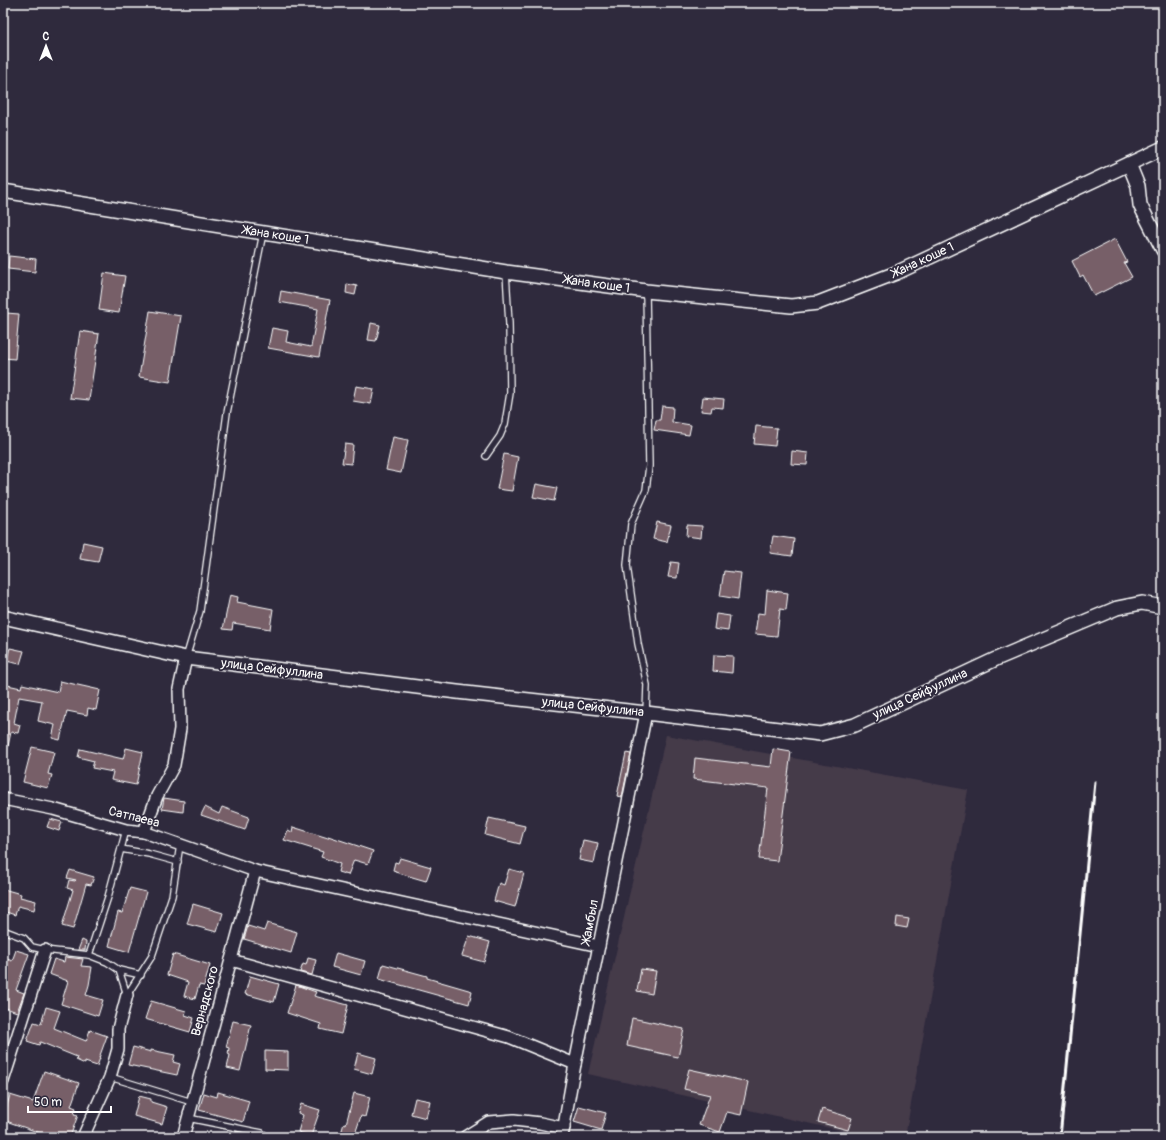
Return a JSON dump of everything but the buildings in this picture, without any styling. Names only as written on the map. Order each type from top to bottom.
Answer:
[{"type":"street","name":"Жана коше 1","points":[[3,191],[506,272],[646,290],[791,306],[818,302],[896,274],[1163,148]]},
{"type":"street","points":[[1129,164],[1138,186],[1140,205],[1163,250]]},
{"type":"street","name":"улица Сейфуллина","points":[[3,617],[186,658],[457,692],[646,712],[820,734],[855,725],[996,659],[1117,608],[1142,603],[1163,607]]},
{"type":"street","points":[[144,832],[157,796],[174,764],[180,729],[179,689],[186,658]]},
{"type":"street","name":"Жамбыл","points":[[563,1132],[575,1064],[646,712]]},
{"type":"street","name":"Сатпаева","points":[[3,799],[53,809],[126,830],[144,832],[255,872],[599,946]]},
{"type":"street","name":"Вернадского","points":[[183,1137],[255,872]]},
{"type":"street","points":[[3,1081],[45,950]]},
{"type":"street","points":[[231,960],[509,1037],[575,1064]]},
{"type":"street","points":[[83,1137],[110,1077],[118,1048],[118,1029],[127,995]]},
{"type":"street","points":[[465,1137],[489,1122],[514,1120],[540,1123],[563,1132]]},
{"type":"lane","points":[[186,658],[200,611],[227,413],[263,233]]},
{"type":"lane","points":[[486,456],[500,436],[505,424],[510,393],[509,324],[506,272]]},
{"type":"lane","points":[[646,290],[649,466],[646,490],[631,524],[627,565],[638,644],[648,685],[646,712]]},
{"type":"lane","points":[[89,955],[108,897],[126,830]]},
{"type":"lane","points":[[127,995],[152,956],[172,896],[180,845]]},
{"type":"lane","points":[[121,850],[149,854],[178,862]]},
{"type":"lane","points":[[3,930],[24,938],[32,947],[89,955],[107,962],[119,970],[141,975]]},
{"type":"lane","points":[[119,970],[127,995]]},
{"type":"lane","points":[[110,1077],[192,1102]]},
{"type":"lane","points":[[188,1118],[262,1133],[267,1137]]},
{"type":"shaded area","points":[[666,735],[968,790],[905,1137],[870,1137],[588,1074]]},
{"type":"railway","points":[[1060,1137],[1095,782]]}]
